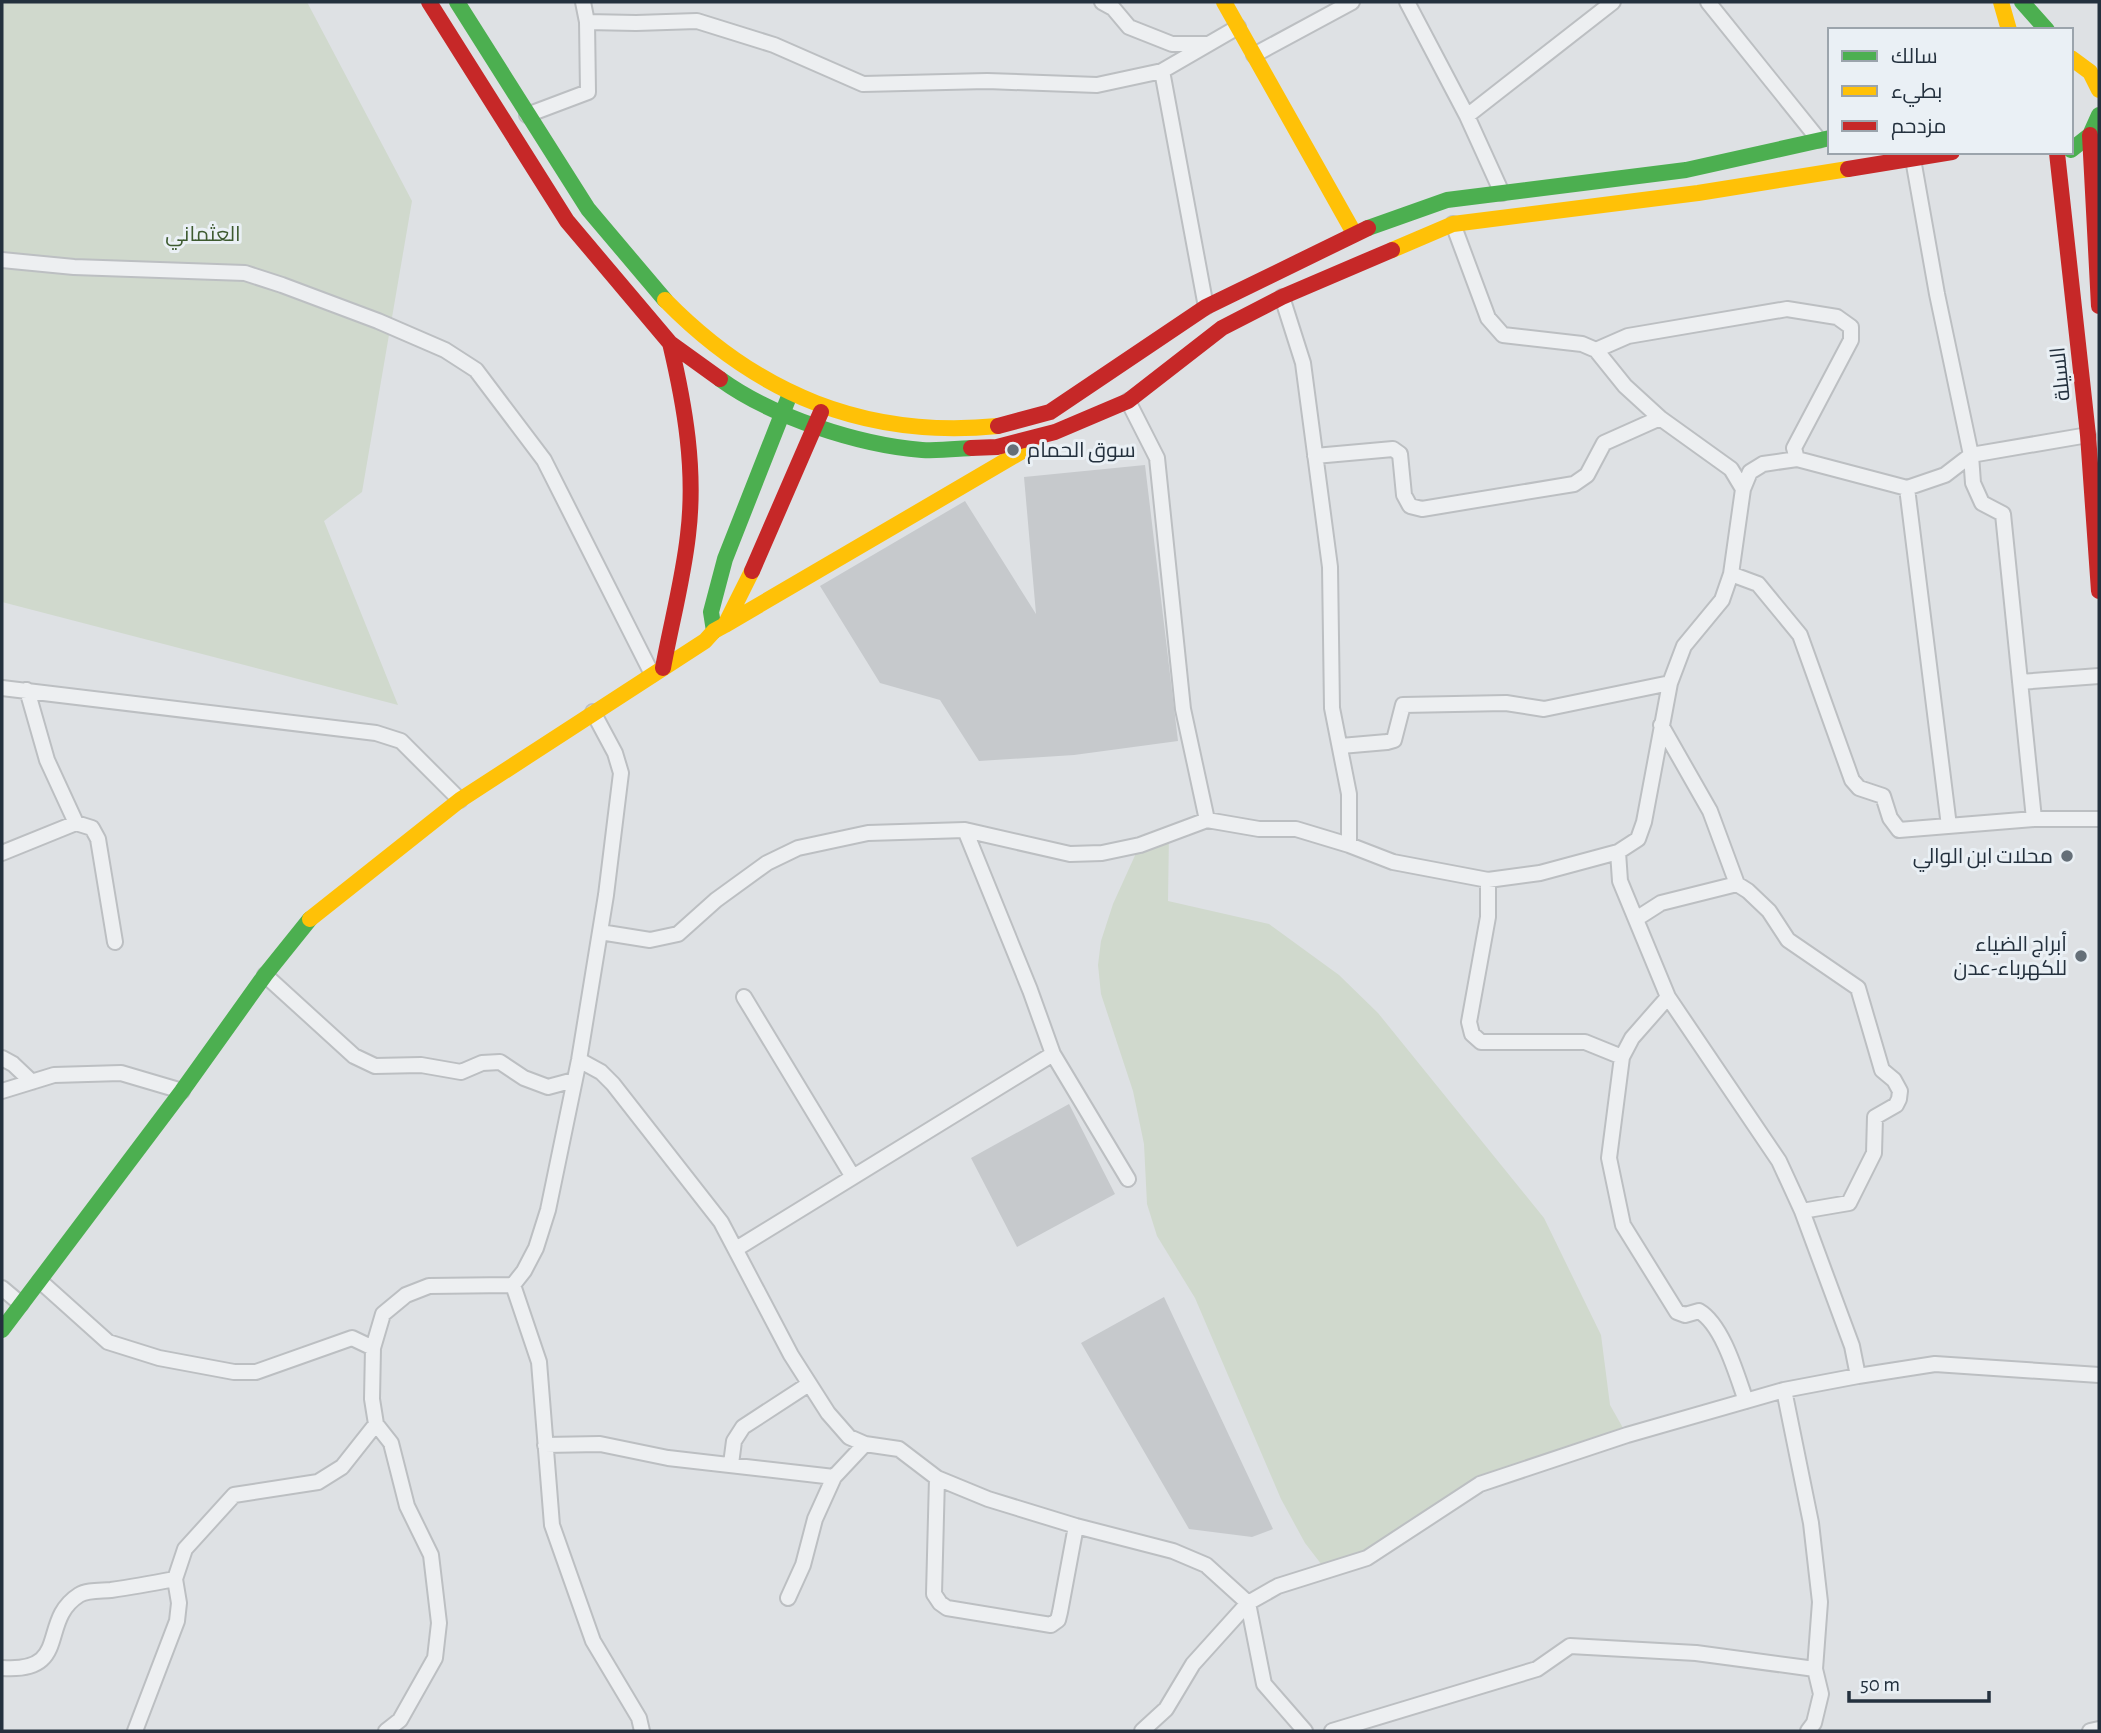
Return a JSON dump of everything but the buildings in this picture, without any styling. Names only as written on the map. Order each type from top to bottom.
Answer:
[{"type":"main road","points":[[429,2],[567,221],[670,343],[727,384],[782,414],[815,426],[859,439],[923,450],[997,447],[1055,432]]},
{"type":"main road","points":[[457,2],[588,209],[650,284],[689,324],[744,367],[791,393],[823,407],[866,419],[926,428],[996,426],[1050,412],[1206,307],[1354,233],[1447,200],[1686,170],[1824,139]]},
{"type":"main road","points":[[1224,2],[1354,233]]},
{"type":"main road","points":[[2001,2],[2008,28]]},
{"type":"main road","points":[[2022,2],[2045,28]]},
{"type":"main road","points":[[2073,59],[2095,69],[2099,90]]},
{"type":"main road","points":[[2073,148],[2090,135],[2099,116]]},
{"type":"main road","points":[[2090,135],[2099,306]]},
{"type":"main road","points":[[2,1329],[182,1091],[265,975],[312,916],[460,800],[695,648],[720,628],[1055,432],[1128,401],[1222,328],[1282,297],[1453,224],[1698,193],[1941,154]]},
{"type":"main road","name":"السيلة","points":[[2058,154],[2088,435],[2099,592]]},
{"type":"main road","points":[[658,671],[688,534],[691,486],[689,438],[682,390],[670,343]]},
{"type":"main road","points":[[720,628],[711,611],[714,594],[725,559],[791,393]]},
{"type":"main road","points":[[720,628],[741,597],[823,407]]},
{"type":"street","points":[[527,115],[588,92],[587,22],[583,2]]},
{"type":"street","points":[[1102,2],[1113,8],[1129,27],[1172,44],[1207,44]]},
{"type":"street","points":[[1254,55],[1352,2]]},
{"type":"street","points":[[1407,2],[1467,116],[1502,193]]},
{"type":"street","points":[[1467,116],[1613,2]]},
{"type":"street","points":[[1707,2],[1824,139]]},
{"type":"street","points":[[587,22],[698,21],[774,45],[863,84],[987,81],[1097,85],[1162,71],[1238,27]]},
{"type":"street","points":[[1162,71],[1206,307]]},
{"type":"street","points":[[1913,159],[1937,294],[1971,455],[1973,483],[1982,503],[2003,514],[2034,819]]},
{"type":"street","points":[[1453,224],[1488,318],[1503,335],[1582,344],[1596,350],[1625,386],[1660,418],[1731,469],[1743,489]]},
{"type":"street","points":[[2,260],[74,267],[245,273],[378,321],[461,359],[476,370],[544,460],[658,671]]},
{"type":"street","points":[[1282,297],[1303,363],[1329,567],[1332,708],[1349,794],[1349,845]]},
{"type":"street","points":[[1596,350],[1628,336],[1787,309],[1837,317],[1851,327],[1850,340],[1794,448],[1797,459]]},
{"type":"street","points":[[1128,401],[1157,458],[1183,709],[1207,820]]},
{"type":"street","points":[[1315,456],[1393,449],[1401,454],[1404,495],[1410,506],[1422,509],[1574,484],[1587,475],[1604,443],[1660,418]]},
{"type":"street","points":[[600,932],[650,940],[678,934],[716,900],[767,863],[798,848],[868,833],[965,830],[1070,853],[1102,853],[1140,845],[1207,820],[1259,829],[1296,830],[1349,845],[1394,862],[1488,880],[1540,873],[1618,852],[1638,839],[1644,822],[1670,683],[1684,646],[1722,600],[1731,574],[1743,489],[1750,472],[1763,464],[1797,459],[1907,488],[1945,475],[1971,455],[2088,435]]},
{"type":"street","points":[[1907,488],[1950,826]]},
{"type":"street","points":[[1731,574],[1758,584],[1800,635],[1852,780],[1859,788],[1883,796],[1889,818],[1899,830],[2034,819],[2099,819]]},
{"type":"street","points":[[2020,682],[2099,676]]},
{"type":"street","points":[[1341,746],[1387,743],[1394,740],[1403,705],[1506,703],[1544,709],[1670,683]]},
{"type":"street","points":[[2,688],[376,733],[401,741],[460,800]]},
{"type":"street","points":[[27,691],[47,760],[76,823]]},
{"type":"street","points":[[386,1731],[400,1720],[435,1658],[439,1623],[431,1555],[407,1506],[391,1443],[376,1424],[372,1399],[373,1348],[383,1314],[406,1296],[429,1286],[513,1284],[524,1271],[536,1248],[548,1210],[579,1060],[600,932],[621,773],[615,753],[593,712]]},
{"type":"street","points":[[1661,726],[1710,811],[1737,884],[1769,911],[1788,940],[1858,988],[1882,1070],[1894,1080],[1900,1091],[1896,1105],[1875,1117],[1874,1153],[1849,1203],[1802,1211]]},
{"type":"street","points":[[2,853],[76,823],[92,828],[98,839],[115,942]]},
{"type":"street","points":[[965,830],[1053,1054],[1128,1179]]},
{"type":"street","points":[[1618,852],[1620,881],[1668,997],[1779,1161],[1802,1211],[1852,1346],[1858,1376]]},
{"type":"street","points":[[1488,880],[1488,917],[1469,1022],[1472,1034],[1482,1042],[1584,1042],[1622,1057]]},
{"type":"street","points":[[1636,919],[1661,903],[1737,884]]},
{"type":"street","points":[[265,975],[354,1056],[375,1066],[421,1065],[461,1072],[482,1063],[500,1062],[524,1079],[548,1087],[574,1080]]},
{"type":"street","points":[[744,997],[853,1177]]},
{"type":"street","points":[[1668,997],[1632,1038],[1622,1057],[1609,1158],[1623,1225],[1676,1311],[1685,1315],[1699,1311],[1706,1315],[1728,1350],[1746,1401]]},
{"type":"street","points":[[736,1249],[1053,1054]]},
{"type":"street","points":[[2,1058],[13,1064],[32,1082]]},
{"type":"street","points":[[579,1060],[601,1072],[613,1084],[721,1222],[791,1355],[828,1413],[849,1437],[865,1444],[899,1449],[937,1478],[1020,1510],[1173,1551],[1206,1565],[1248,1603],[1264,1684],[1306,1731]]},
{"type":"street","points":[[2,1091],[54,1075],[121,1073],[182,1091]]},
{"type":"street","points":[[40,1281],[108,1342],[159,1358],[234,1372],[256,1372],[352,1338],[373,1348]]},
{"type":"street","points":[[513,1284],[540,1362],[552,1525],[593,1641],[639,1718],[642,1731]]},
{"type":"street","points":[[2,1288],[21,1304]]},
{"type":"street","points":[[1142,1731],[1166,1709],[1193,1664],[1248,1603],[1278,1586],[1367,1558],[1480,1484],[1627,1435],[1784,1390],[1858,1376],[1935,1364],[2099,1375]]},
{"type":"street","points":[[731,1464],[734,1441],[743,1427],[809,1384]]},
{"type":"street","points":[[1784,1390],[1811,1523],[1820,1602],[1815,1669],[1821,1694],[1814,1723],[1808,1731]]},
{"type":"street","points":[[135,1731],[177,1621],[179,1603],[175,1579],[185,1549],[234,1495],[318,1482],[342,1467],[376,1424]]},
{"type":"street","points":[[545,1445],[600,1444],[668,1458],[834,1477]]},
{"type":"street","points":[[788,1598],[803,1565],[816,1519],[834,1477],[865,1444]]},
{"type":"street","points":[[937,1478],[934,1594],[947,1608],[1051,1625],[1058,1620],[1076,1526]]},
{"type":"street","points":[[2,1668],[34,1666],[45,1657],[65,1607],[82,1594],[175,1579]]},
{"type":"street","points":[[1332,1731],[1537,1670],[1570,1646],[1696,1653],[1815,1669]]},
{"type":"street","points":[[2090,1731],[2099,1729]]},
{"type":"green space","name":"العثماني","points":[[2,2],[307,2],[412,201],[362,492],[324,521],[398,705],[2,602]]},
{"type":"green space","points":[[1169,833],[1168,901],[1269,924],[1339,975],[1378,1013],[1544,1218],[1601,1335],[1610,1405],[1627,1435],[1480,1484],[1328,1573],[1305,1543],[1281,1499],[1195,1298],[1157,1236],[1147,1204],[1144,1144],[1133,1091],[1101,994],[1098,965],[1101,941],[1113,904],[1137,851]]},
{"type":"traffic: fast","points":[[457,2],[588,209],[665,300]]},
{"type":"traffic: fast","points":[[2022,2],[2045,28]]},
{"type":"traffic: fast","points":[[2073,148],[2090,135],[2099,115]]},
{"type":"traffic: fast","points":[[1368,228],[1447,200],[1686,170],[1828,138]]},
{"type":"traffic: fast","points":[[720,379],[741,393],[790,417],[844,435],[922,450],[971,448]]},
{"type":"traffic: fast","points":[[714,631],[711,612],[725,559],[788,399]]},
{"type":"traffic: fast","points":[[2,1330],[182,1091],[265,975],[310,919]]},
{"type":"traffic: slow","points":[[1224,2],[1354,233]]},
{"type":"traffic: slow","points":[[2001,2],[2008,28]]},
{"type":"traffic: slow","points":[[2073,59],[2090,72],[2099,90]]},
{"type":"traffic: slow","points":[[1392,250],[1453,224],[1698,193],[1848,169]]},
{"type":"traffic: slow","points":[[665,300],[700,333],[737,361],[776,385],[816,403],[858,417],[903,425],[949,428],[998,426]]},
{"type":"traffic: slow","points":[[725,625],[1031,446]]},
{"type":"traffic: slow","points":[[310,919],[460,800],[705,641],[714,631],[725,625],[752,571]]},
{"type":"traffic: jam","points":[[429,2],[567,221],[670,343],[720,379]]},
{"type":"traffic: jam","points":[[2090,135],[2099,306]]},
{"type":"traffic: jam","points":[[1848,169],[1940,154]]},
{"type":"traffic: jam","points":[[2057,154],[2088,435],[2099,591]]},
{"type":"traffic: jam","points":[[998,426],[1050,412],[1206,307],[1368,228]]},
{"type":"traffic: jam","points":[[971,448],[997,447],[1055,432],[1128,401],[1222,328],[1282,297],[1392,250]]},
{"type":"traffic: jam","points":[[663,668],[686,552],[691,486],[688,438],[670,343]]},
{"type":"traffic: jam","points":[[752,571],[821,412]]},
{"type":"place","name":"سوق الحمام","points":[[1013,450]]},
{"type":"place","name":"محلات ابن الوالي","points":[[2067,856]]},
{"type":"place","name":"أبراج الضياء للكهرباء-عدن","points":[[2081,956]]}]
